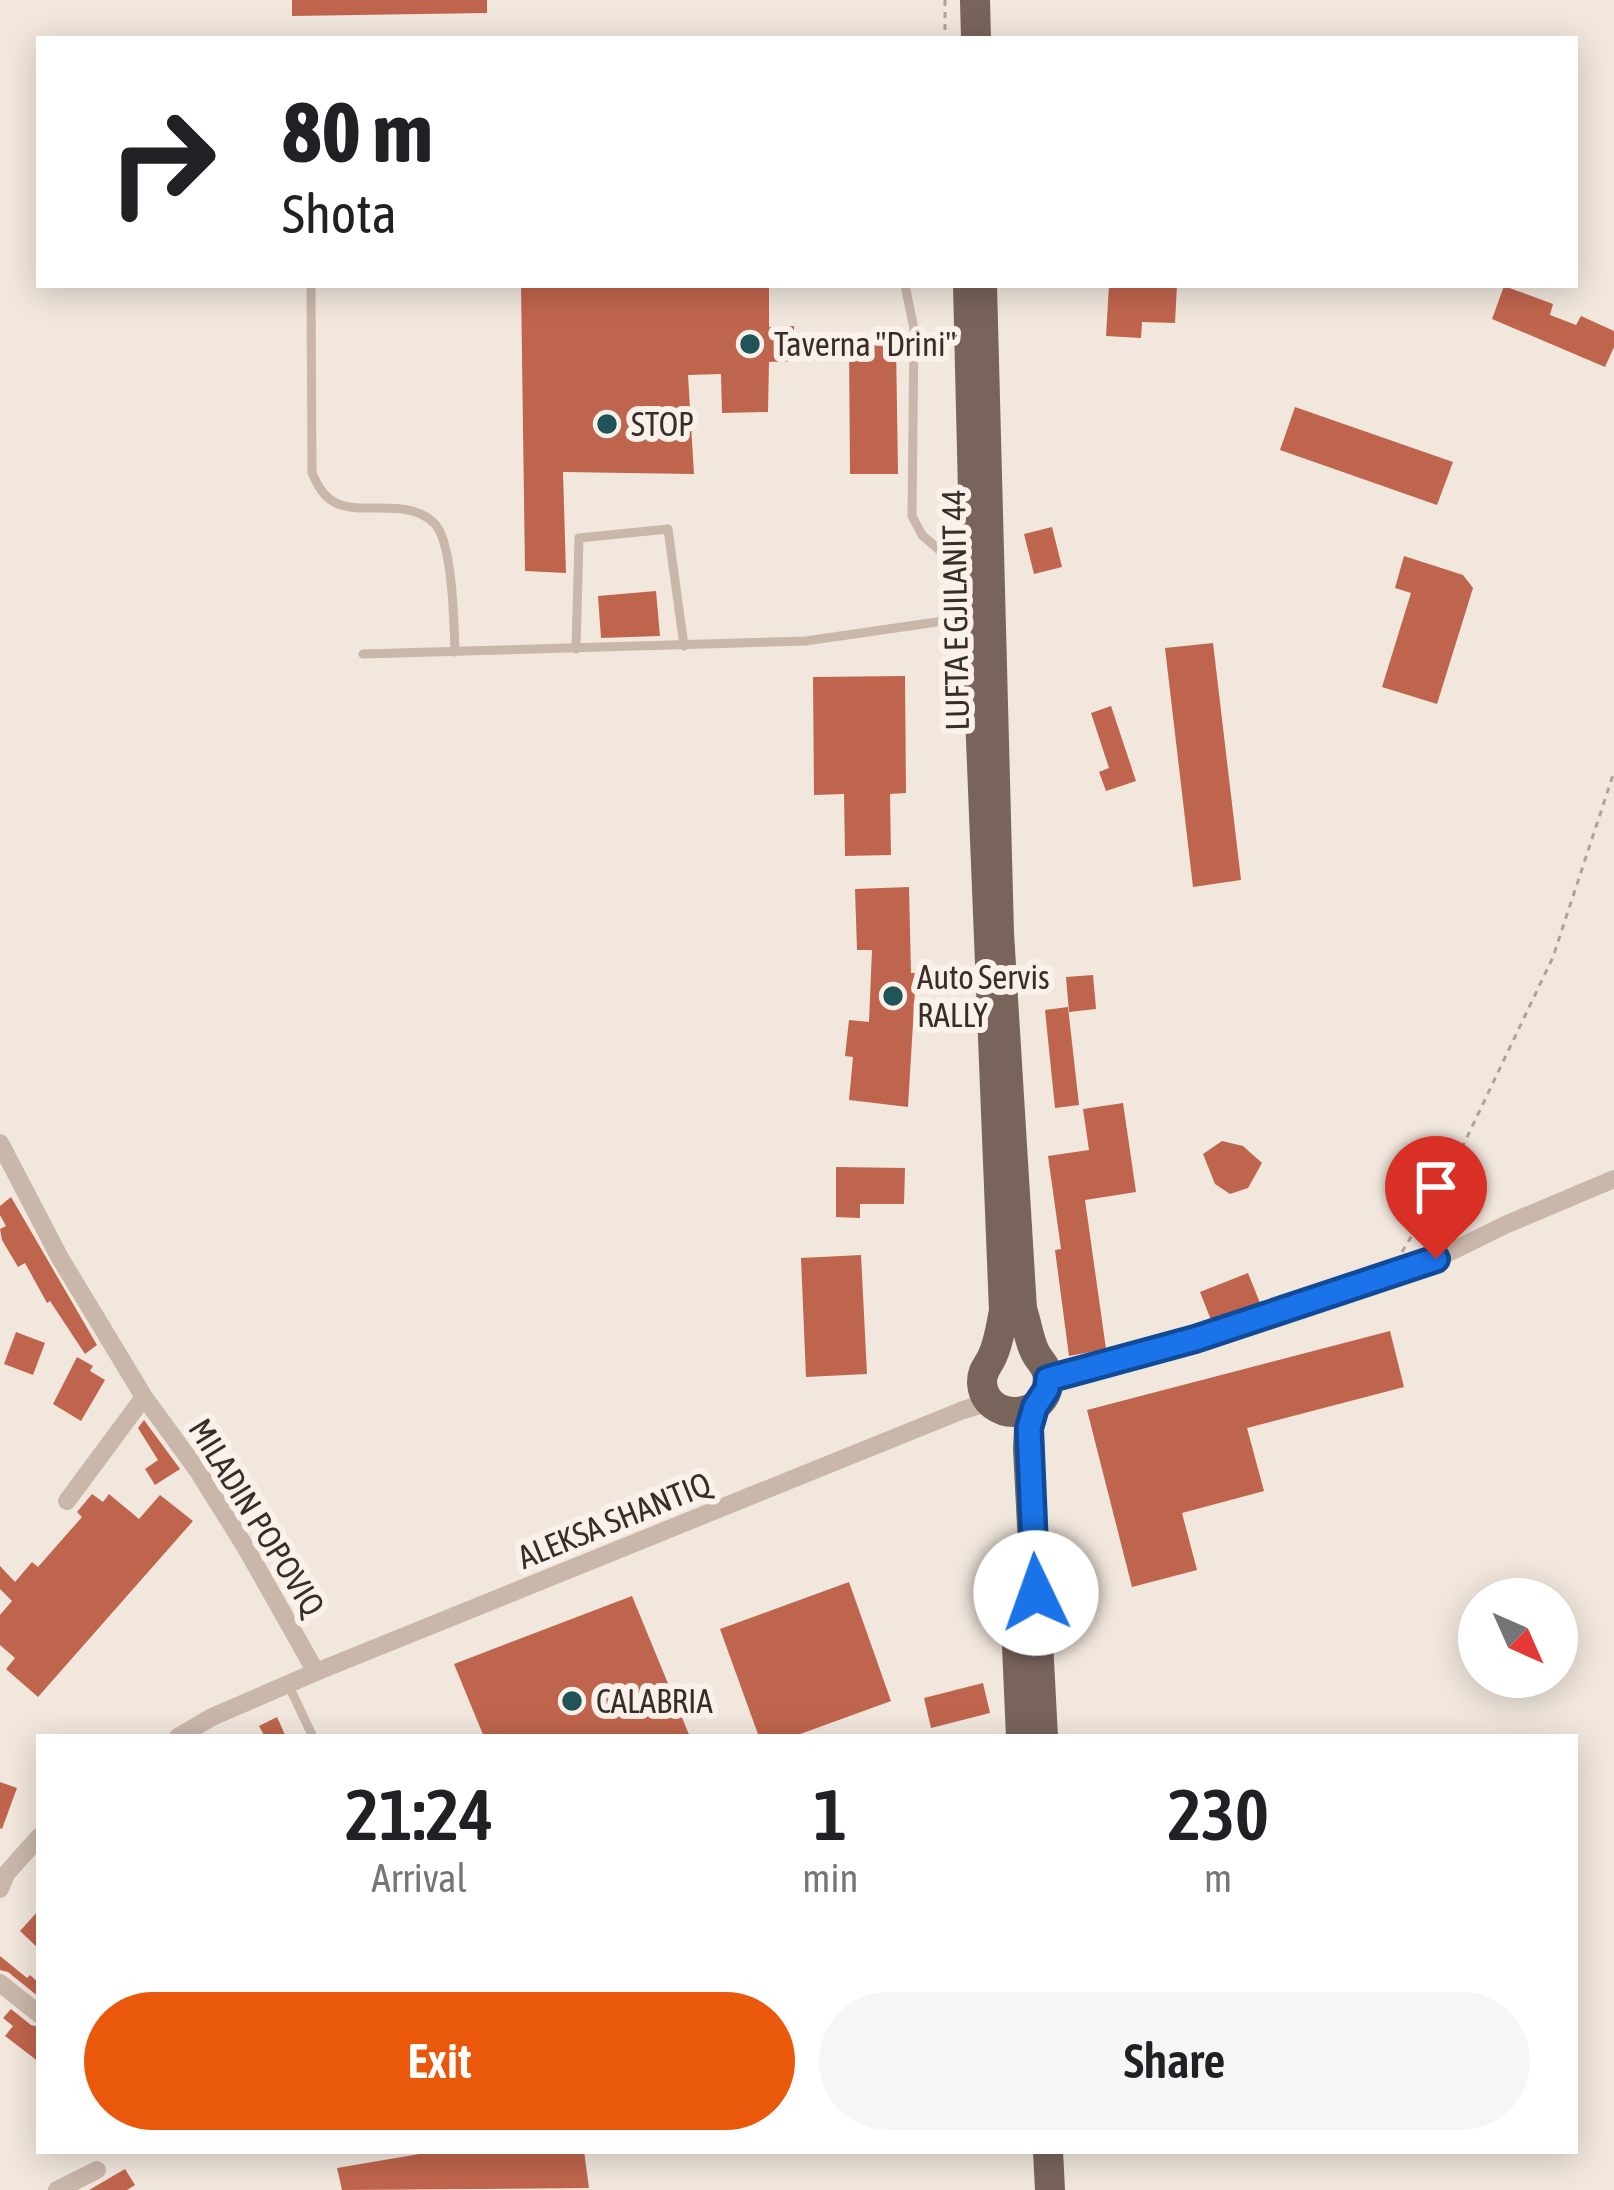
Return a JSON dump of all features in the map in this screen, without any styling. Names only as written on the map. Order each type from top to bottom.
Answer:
[{"type":"main road","points":[[962,0],[962,36]]},
{"type":"main road","points":[[975,0],[976,36]]},
{"type":"main road","points":[[968,288],[1004,1311],[993,1356],[983,1373],[984,1403],[1009,1447],[1021,1734]]},
{"type":"main road","name":"LUFTA E GJILANIT 44","points":[[982,288],[999,933],[1022,1310],[1040,1380]]},
{"type":"main road","points":[[993,1356],[1019,1348],[1040,1380],[1028,1449],[1043,1734]]},
{"type":"main road","points":[[984,1403],[1019,1413],[1040,1380]]},
{"type":"main road","points":[[1048,2154],[1050,2190]]},
{"type":"main road","points":[[1066,2154],[1068,2190]]},
{"type":"street","name":"MILADIN POPOVIQ","points":[[0,1143],[60,1258],[144,1397],[210,1490],[316,1672]]},
{"type":"street","points":[[1040,1380],[1195,1339],[1436,1259],[1614,1179]]},
{"type":"street","points":[[67,1501],[144,1397]]},
{"type":"street","name":"ALEKSA SHANTIQ","points":[[183,1734],[316,1672],[984,1403]]},
{"type":"street","points":[[2,1877],[36,1840]]},
{"type":"street","points":[[0,1983],[36,2012]]},
{"type":"street","points":[[57,2190],[97,2170]]},
{"type":"lane","points":[[311,288],[312,472],[321,490],[337,505],[409,509],[436,524],[447,552],[455,652]]},
{"type":"lane","points":[[906,288],[914,328],[912,516],[922,535],[975,579]]},
{"type":"lane","points":[[577,649],[579,538],[668,530],[684,646]]},
{"type":"lane","points":[[363,654],[806,641],[976,616]]},
{"type":"lane","points":[[288,1684],[312,1734]]},
{"type":"path","points":[[945,0],[945,36]]},
{"type":"path","points":[[1387,1273],[1450,1173],[1553,957],[1614,772]]},
{"type":"building","points":[[292,0],[487,0],[487,13],[292,16]]},
{"type":"building","name":"STOP","points":[[521,288],[769,288],[769,327],[794,326],[794,361],[769,362],[768,412],[722,413],[721,374],[688,375],[694,474],[563,472],[566,573],[525,571]]},
{"type":"building","points":[[1109,288],[1177,288],[1175,323],[1142,322],[1141,338],[1106,336]]},
{"type":"building","points":[[1503,288],[1509,288],[1553,304],[1550,315],[1576,325],[1581,316],[1614,331],[1614,347],[1605,367],[1492,319]]},
{"type":"building","points":[[896,344],[898,474],[850,474],[849,345]]},
{"type":"building","points":[[1295,407],[1453,462],[1437,505],[1280,450]]},
{"type":"building","points":[[1052,527],[1062,567],[1034,574],[1024,534]]},
{"type":"building","points":[[1404,556],[1463,575],[1473,588],[1437,704],[1382,687],[1411,593],[1395,588]]},
{"type":"building","points":[[656,591],[660,636],[601,638],[598,596]]},
{"type":"building","points":[[1213,643],[1241,880],[1193,887],[1165,648]]},
{"type":"building","points":[[905,676],[906,793],[890,794],[891,855],[845,856],[844,794],[814,795],[813,677]]},
{"type":"building","points":[[1111,706],[1136,781],[1106,791],[1099,772],[1109,768],[1091,713]]},
{"type":"building","points":[[909,887],[911,973],[916,973],[908,1107],[849,1100],[853,1057],[845,1056],[849,1020],[869,1022],[872,950],[857,950],[855,889]]},
{"type":"building","points":[[1093,975],[1096,1009],[1069,1012],[1066,977]]},
{"type":"building","points":[[1068,1007],[1079,1105],[1055,1108],[1045,1010]]},
{"type":"building","points":[[1123,1103],[1136,1192],[1085,1200],[1106,1349],[1069,1356],[1048,1156],[1089,1150],[1083,1109]]},
{"type":"building","points":[[1222,1141],[1243,1146],[1262,1163],[1248,1188],[1230,1194],[1215,1184],[1203,1154]]},
{"type":"building","points":[[836,1167],[905,1168],[904,1204],[860,1204],[860,1218],[836,1217]]},
{"type":"building","points":[[11,1197],[97,1345],[85,1354],[50,1301],[47,1303],[25,1263],[18,1267],[2,1240],[0,1229],[6,1226],[0,1206]]},
{"type":"building","points":[[861,1255],[867,1374],[806,1377],[801,1258]]},
{"type":"building","points":[[1248,1273],[1260,1303],[1211,1320],[1200,1292]]},
{"type":"building","points":[[1390,1331],[1404,1387],[1247,1428],[1264,1491],[1182,1513],[1197,1570],[1132,1587],[1087,1410]]},
{"type":"building","points":[[16,1332],[45,1343],[33,1375],[4,1364]]},
{"type":"building","points":[[77,1357],[105,1380],[81,1421],[53,1404]]},
{"type":"building","points":[[144,1420],[180,1469],[155,1485],[145,1469],[158,1460],[138,1428]]},
{"type":"building","points":[[92,1494],[103,1502],[109,1494],[139,1519],[160,1495],[193,1521],[38,1697],[6,1669],[15,1658],[0,1645],[0,1615],[12,1601],[0,1589],[0,1566],[15,1582],[32,1562],[38,1567],[82,1517],[77,1512]]},
{"type":"building","points":[[849,1582],[891,1701],[800,1734],[758,1734],[720,1629]]},
{"type":"building","name":"CALABRIA","points":[[632,1596],[689,1734],[483,1734],[454,1664]]},
{"type":"building","points":[[983,1683],[990,1713],[931,1728],[924,1698]]},
{"type":"building","points":[[277,1717],[285,1734],[263,1734],[259,1726]]},
{"type":"building","points":[[0,1782],[17,1788],[2,1829],[0,1828]]},
{"type":"building","points":[[36,1913],[36,1946],[20,1931]]},
{"type":"building","points":[[0,1956],[36,1980],[36,1995],[8,1972],[0,1970]]},
{"type":"building","points":[[11,2009],[36,2026],[36,2060],[5,2036],[13,2026],[3,2018]]},
{"type":"building","points":[[419,2154],[584,2154],[589,2188],[342,2190],[337,2168]]},
{"type":"building","points":[[125,2169],[135,2185],[127,2190],[89,2190]]},
{"type":"place","name":"Taverna \"Drini\"","points":[[750,344]]},
{"type":"place","name":"STOP","points":[[607,424]]},
{"type":"place","name":"Auto Servis RALLY","points":[[893,996]]},
{"type":"place","name":"CALABRIA","points":[[572,1701]]},
{"type":"route","points":[[1036,1593],[1029,1428],[1048,1379],[1195,1339],[1436,1259]]}]
